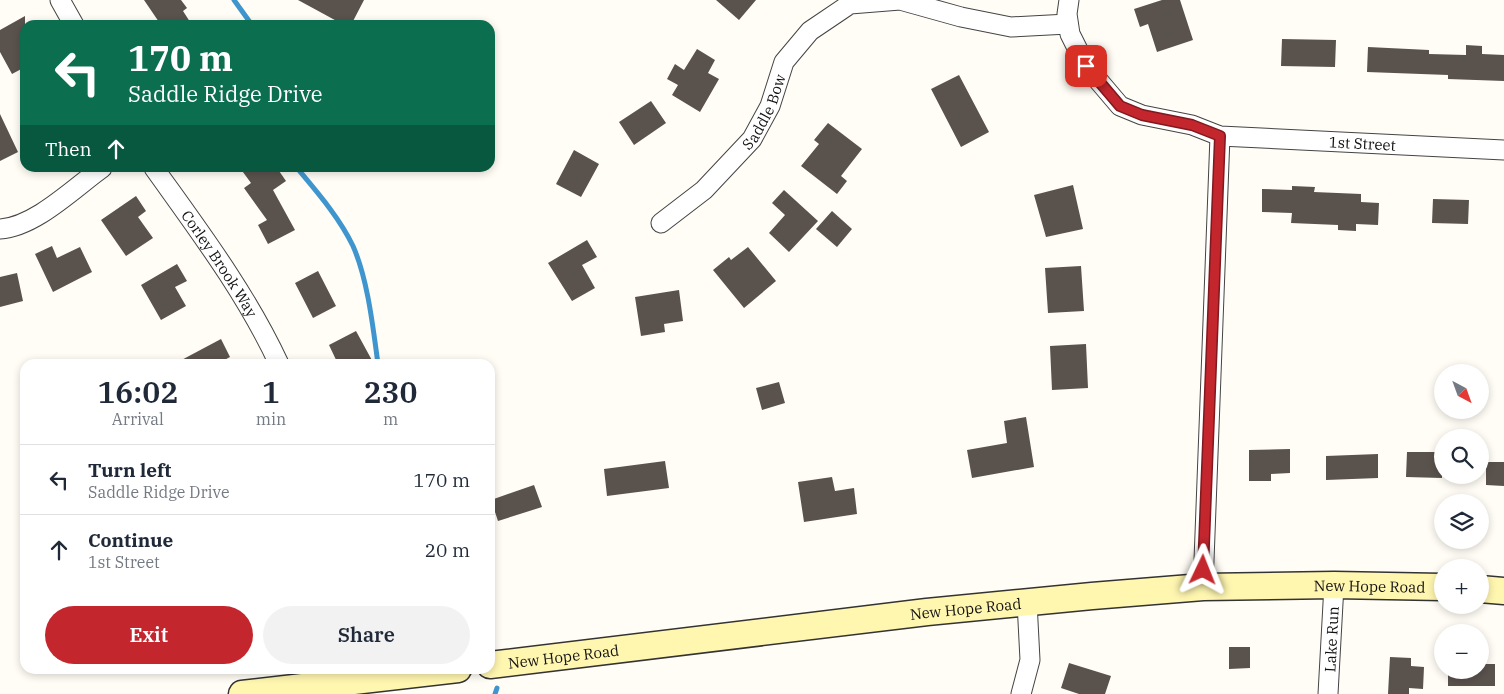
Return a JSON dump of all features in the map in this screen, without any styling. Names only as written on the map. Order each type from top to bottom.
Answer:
[{"type":"street","points":[[60,0],[71,20]]},
{"type":"street","name":"Saddle Bow","points":[[661,224],[704,190],[752,139],[770,106],[784,62],[810,31],[850,4],[900,0],[961,17],[1012,27],[1068,24]]},
{"type":"street","points":[[1068,0],[1068,24]]},
{"type":"street","name":"1st Street","points":[[1068,24],[1070,34],[1086,66],[1120,106],[1142,115],[1192,125],[1220,136],[1504,150]]},
{"type":"street","points":[[1202,587],[1220,136]]},
{"type":"street","points":[[0,229],[9,228],[31,220],[97,172]]},
{"type":"street","name":"Corley Brook Way","points":[[157,172],[233,280],[264,332],[277,359]]},
{"type":"street","name":"Lake Run","points":[[1328,694],[1334,585]]},
{"type":"street","name":"New Hope Road","points":[[495,664],[685,640],[1027,602],[1202,587],[1434,586]]},
{"type":"street","points":[[1489,590],[1504,591]]},
{"type":"street","points":[[1021,694],[1030,660],[1027,602]]},
{"type":"street","points":[[242,694],[399,674]]},
{"type":"building","points":[[144,0],[181,0],[187,8],[183,11],[189,20],[158,20]]},
{"type":"building","points":[[298,0],[364,0],[354,20],[335,20]]},
{"type":"building","points":[[716,0],[756,0],[739,20]]},
{"type":"building","points":[[1162,0],[1180,0],[1193,40],[1157,52],[1148,24],[1140,27],[1134,9]]},
{"type":"building","points":[[25,16],[25,20],[20,20],[20,70],[12,74],[0,52],[0,30]]},
{"type":"building","points":[[1282,39],[1336,40],[1335,67],[1281,66]]},
{"type":"building","points":[[1466,45],[1482,46],[1482,54],[1504,55],[1504,81],[1448,79],[1448,75],[1367,72],[1368,47],[1429,50],[1429,54],[1466,55]]},
{"type":"building","points":[[697,49],[715,60],[708,73],[719,79],[700,112],[672,95],[678,85],[667,79],[675,64],[684,70]]},
{"type":"building","points":[[959,75],[989,132],[961,147],[931,89]]},
{"type":"building","points":[[651,101],[666,123],[634,145],[619,122]]},
{"type":"building","points":[[0,114],[18,152],[0,161]]},
{"type":"building","points":[[828,123],[862,149],[841,176],[847,181],[837,194],[801,166],[819,144],[814,140]]},
{"type":"building","points":[[574,150],[599,164],[581,197],[556,184]]},
{"type":"building","points":[[243,172],[280,172],[286,181],[273,190],[295,230],[268,244],[258,225],[267,220],[244,188],[251,183]]},
{"type":"building","points":[[1073,185],[1083,229],[1046,237],[1034,195]]},
{"type":"building","points":[[1292,186],[1315,187],[1314,192],[1361,194],[1361,202],[1379,203],[1378,225],[1356,224],[1356,231],[1338,230],[1338,225],[1291,223],[1292,213],[1262,212],[1262,189],[1292,190]]},
{"type":"building","points":[[784,190],[818,221],[789,252],[769,233],[785,215],[772,203]]},
{"type":"building","points":[[136,196],[146,211],[138,217],[153,238],[126,256],[101,220]]},
{"type":"building","points":[[1433,199],[1469,200],[1468,224],[1432,223]]},
{"type":"building","points":[[832,211],[852,229],[837,247],[816,229]]},
{"type":"building","points":[[587,240],[597,257],[582,265],[595,288],[572,301],[548,263]]},
{"type":"building","points":[[52,246],[57,258],[80,247],[92,272],[53,292],[35,254]]},
{"type":"building","points":[[748,247],[776,281],[744,308],[713,270],[729,257],[731,260]]},
{"type":"building","points":[[177,264],[187,281],[175,287],[186,306],[161,320],[141,285]]},
{"type":"building","points":[[1081,266],[1084,311],[1048,313],[1045,268]]},
{"type":"building","points":[[318,271],[336,306],[313,318],[295,283]]},
{"type":"building","points":[[17,273],[23,301],[0,307],[0,277]]},
{"type":"building","points":[[679,290],[683,321],[664,324],[665,332],[641,336],[635,297]]},
{"type":"building","points":[[356,331],[371,359],[336,359],[329,345]]},
{"type":"building","points":[[221,339],[230,357],[226,359],[183,359]]},
{"type":"building","points":[[1086,344],[1088,388],[1052,390],[1050,346]]},
{"type":"building","points":[[779,382],[785,403],[762,410],[756,388]]},
{"type":"building","points":[[1026,417],[1034,467],[972,478],[967,450],[1007,443],[1004,421]]},
{"type":"building","points":[[1290,449],[1290,473],[1271,474],[1271,481],[1249,481],[1249,450]]},
{"type":"building","points":[[1407,452],[1434,452],[1434,478],[1406,477]]},
{"type":"building","points":[[1378,454],[1378,478],[1326,480],[1326,456]]},
{"type":"building","points":[[665,461],[669,488],[607,496],[604,469]]},
{"type":"building","points":[[1489,462],[1504,462],[1504,486],[1486,485],[1489,484]]},
{"type":"building","points":[[832,477],[835,491],[854,488],[857,514],[804,522],[798,482]]},
{"type":"building","points":[[534,485],[542,507],[498,521],[495,512],[495,499]]},
{"type":"building","points":[[1229,647],[1250,647],[1250,668],[1229,669]]},
{"type":"building","points":[[1390,657],[1411,658],[1411,666],[1424,667],[1423,689],[1409,688],[1409,694],[1388,694]]},
{"type":"building","points":[[1069,663],[1111,676],[1105,694],[1079,694],[1061,688]]},
{"type":"building","points":[[1489,664],[1495,664],[1495,686],[1448,686],[1448,679],[1489,679]]},
{"type":"waterway","points":[[234,0],[248,20]]},
{"type":"waterway","points":[[300,172],[334,215],[353,246],[363,274],[377,359]]},
{"type":"waterway","points":[[495,694],[497,688]]},
{"type":"route","points":[[1086,66],[1120,106],[1142,115],[1192,125],[1220,136],[1219,216],[1203,570]]}]
